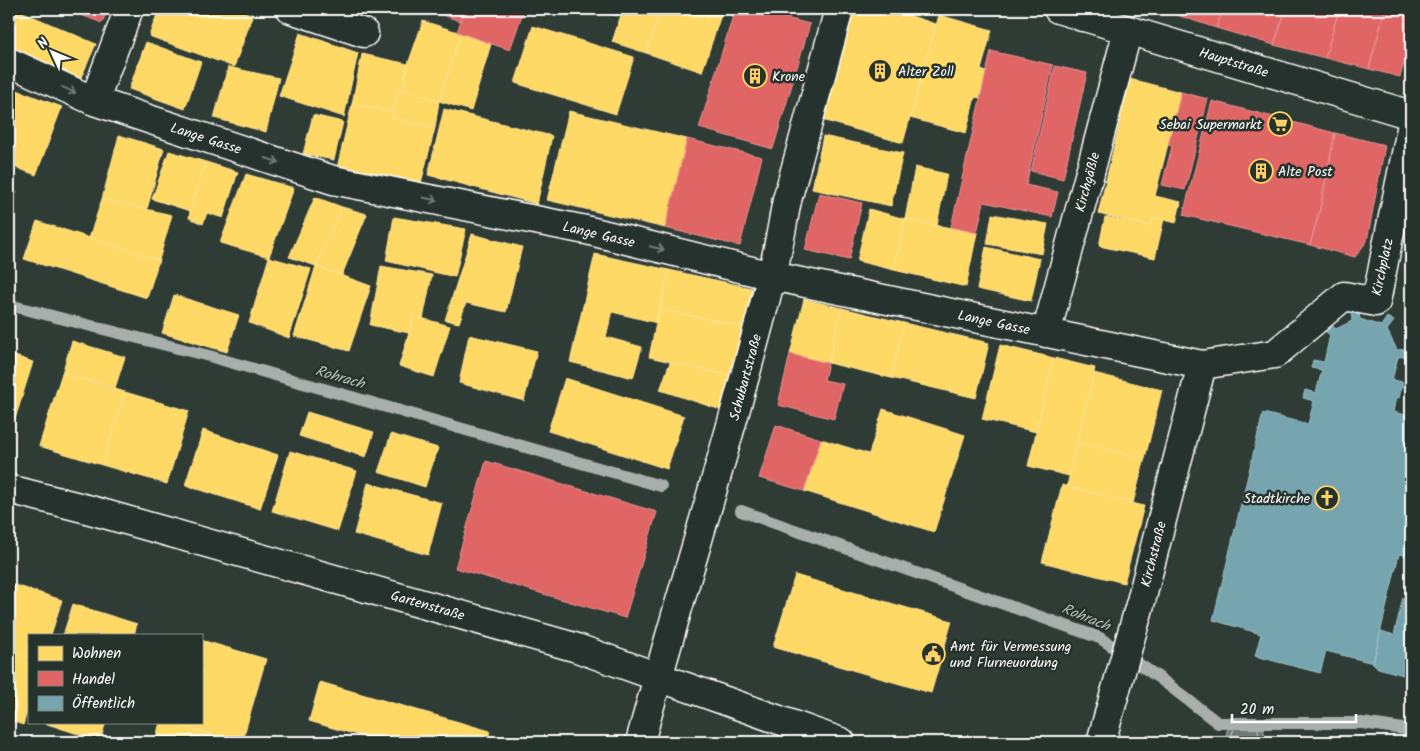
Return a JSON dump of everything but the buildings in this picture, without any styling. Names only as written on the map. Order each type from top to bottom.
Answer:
[{"type":"street","points":[[94,101],[129,9]]},
{"type":"street","points":[[292,9],[364,33]]},
{"type":"street","name":"Schubartstraße","points":[[640,742],[733,422],[772,276],[787,200],[839,9]]},
{"type":"street","name":"Hauptstraße","points":[[1075,11],[1128,30],[1411,115]]},
{"type":"street","name":"Kirchgäßle","points":[[1046,333],[1128,30]]},
{"type":"street","name":"Lange Gasse","points":[[9,62],[94,101],[334,180],[586,230],[772,276],[1202,365]]},
{"type":"street","name":"Kirchplatz","points":[[1202,365],[1275,354],[1344,296],[1376,302],[1411,129]]},
{"type":"street","name":"Kirchstraße","points":[[1101,742],[1132,633],[1202,365]]},
{"type":"street","name":"Gartenstraße","points":[[9,489],[574,646],[841,742]]},
{"type":"water","points":[[1249,719],[1259,721],[1263,726],[1265,738],[1262,742],[1224,742],[1230,721]]},
{"type":"waterway","name":"Rohrach","points":[[9,305],[209,356],[661,486]]},
{"type":"waterway","name":"Rohrach","points":[[741,511],[1100,638],[1158,677],[1218,723],[1362,723],[1411,730]]},
{"type":"place","name":"Alter Zoll","points":[[880,71]]},
{"type":"place","name":"Krone","points":[[755,76]]},
{"type":"place","name":"Sebai Supermarkt","points":[[1280,124]]},
{"type":"place","name":"Alte Post","points":[[1261,171]]},
{"type":"place","name":"Stadtkirche","points":[[1327,498]]},
{"type":"place","name":"Amt für Vermessung und Flurneuordung","points":[[933,654]]}]
